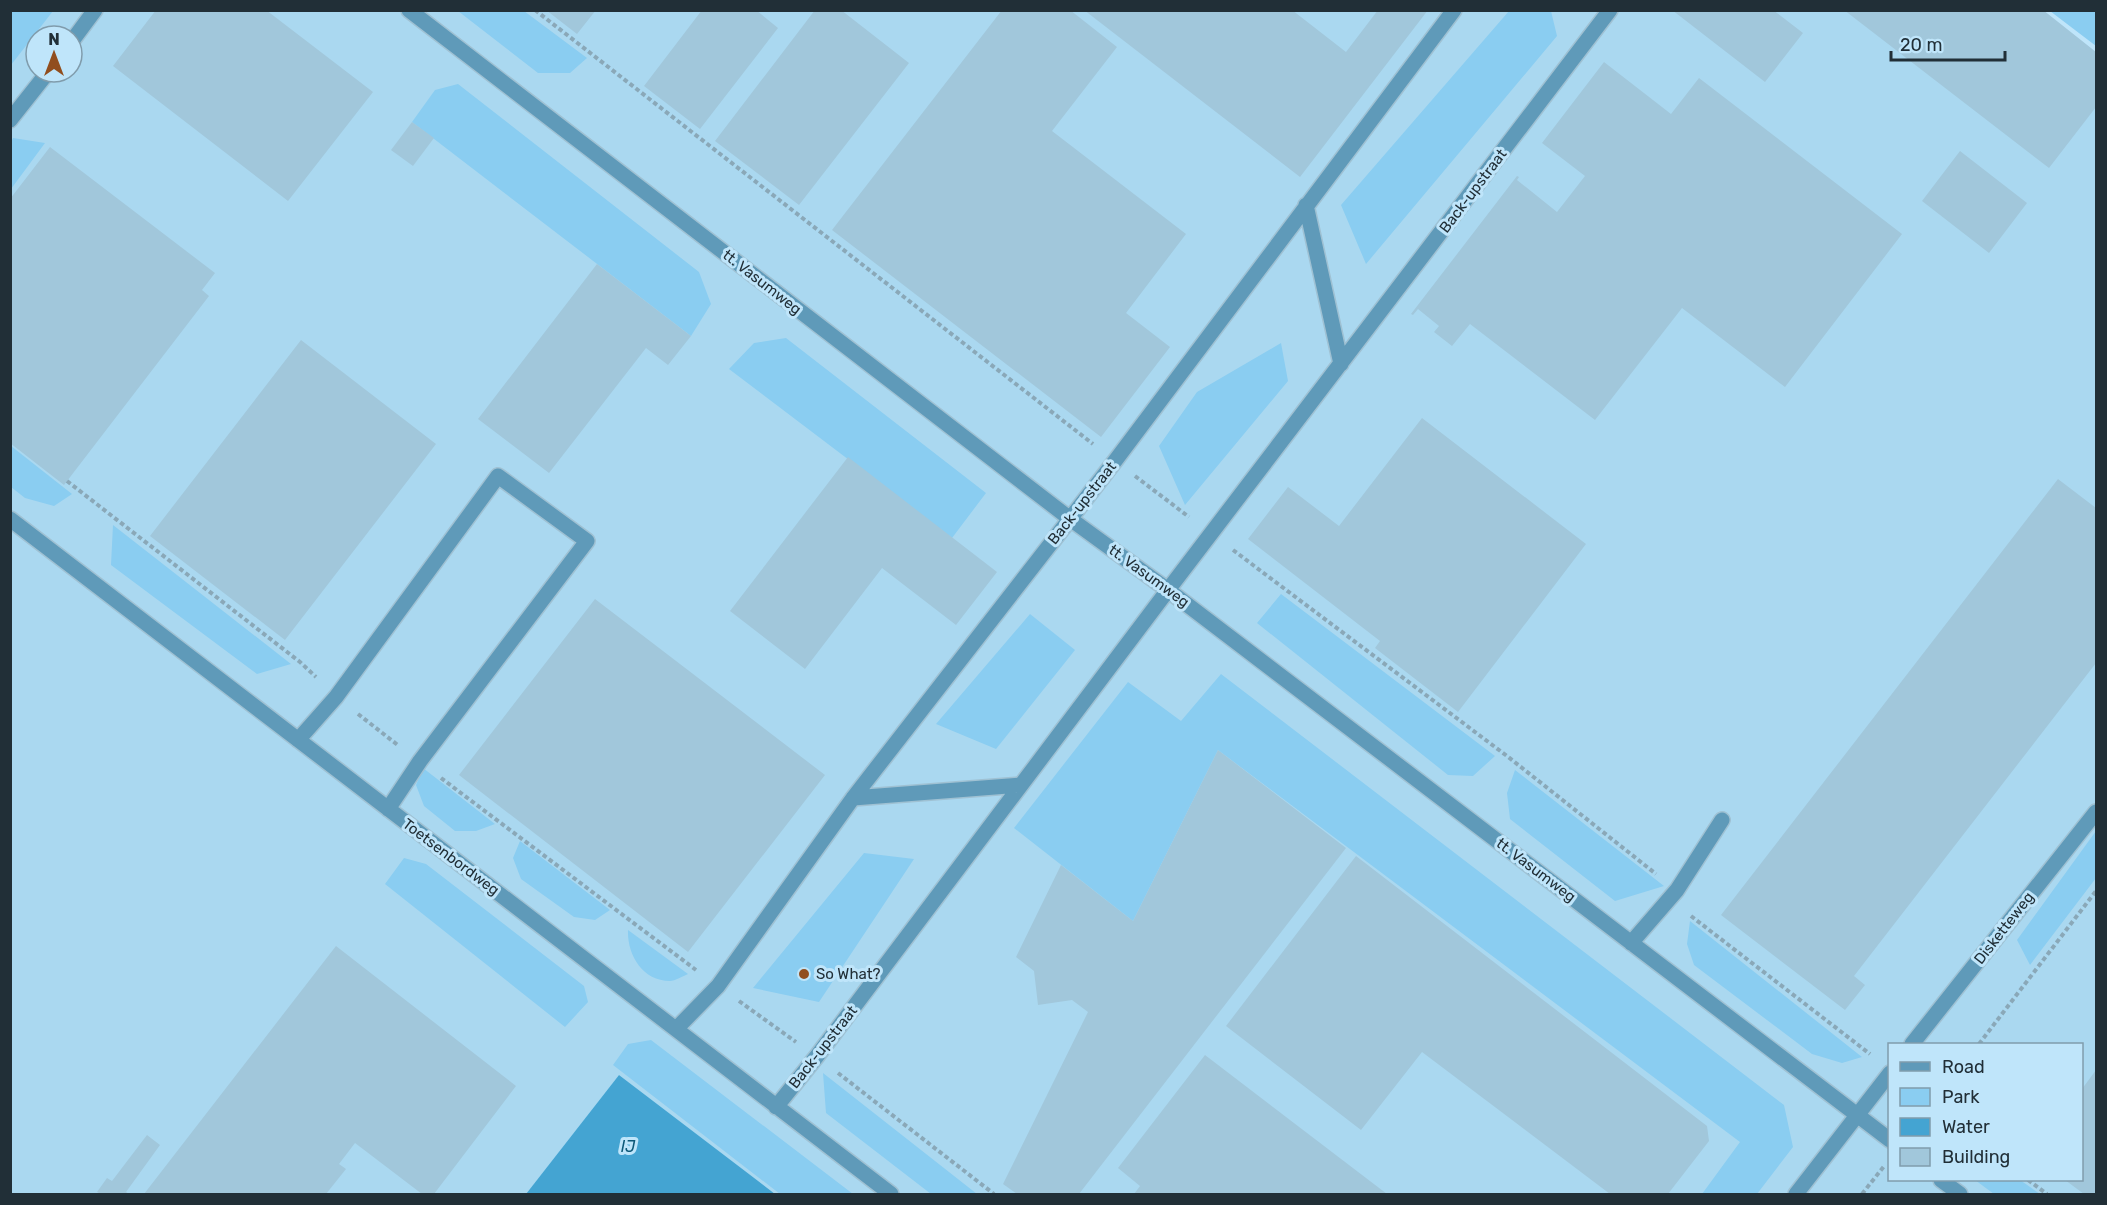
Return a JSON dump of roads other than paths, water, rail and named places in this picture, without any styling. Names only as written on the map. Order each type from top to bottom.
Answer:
[{"type":"street","points":[[84,26],[96,10]]},
{"type":"street","name":"tt. Vasumweg","points":[[409,10],[1069,518],[1168,590],[1888,1138]]},
{"type":"street","name":"Back-upstraat","points":[[676,1029],[718,986],[853,798],[1115,461],[1454,10]]},
{"type":"street","name":"Back-upstraat","points":[[776,1107],[817,1056],[1606,13]]},
{"type":"street","points":[[10,120],[38,84]]},
{"type":"street","points":[[1306,205],[1341,364]]},
{"type":"street","points":[[298,740],[336,697],[498,476],[587,541],[420,761],[388,809]]},
{"type":"street","name":"Toetsenbordweg","points":[[10,519],[891,1194]]},
{"type":"street","points":[[853,798],[1021,785]]},
{"type":"street","name":"Disketteweg","points":[[1913,1043],[2097,813]]},
{"type":"street","points":[[1631,943],[1677,890],[1722,820]]},
{"type":"street","points":[[1796,1194],[1888,1076]]},
{"type":"street","points":[[1944,1181],[1960,1194]]},
{"type":"water","name":"IJ","points":[[619,1075],[775,1194],[526,1194]]},
{"type":"place","name":"So What?","points":[[804,974]]}]
